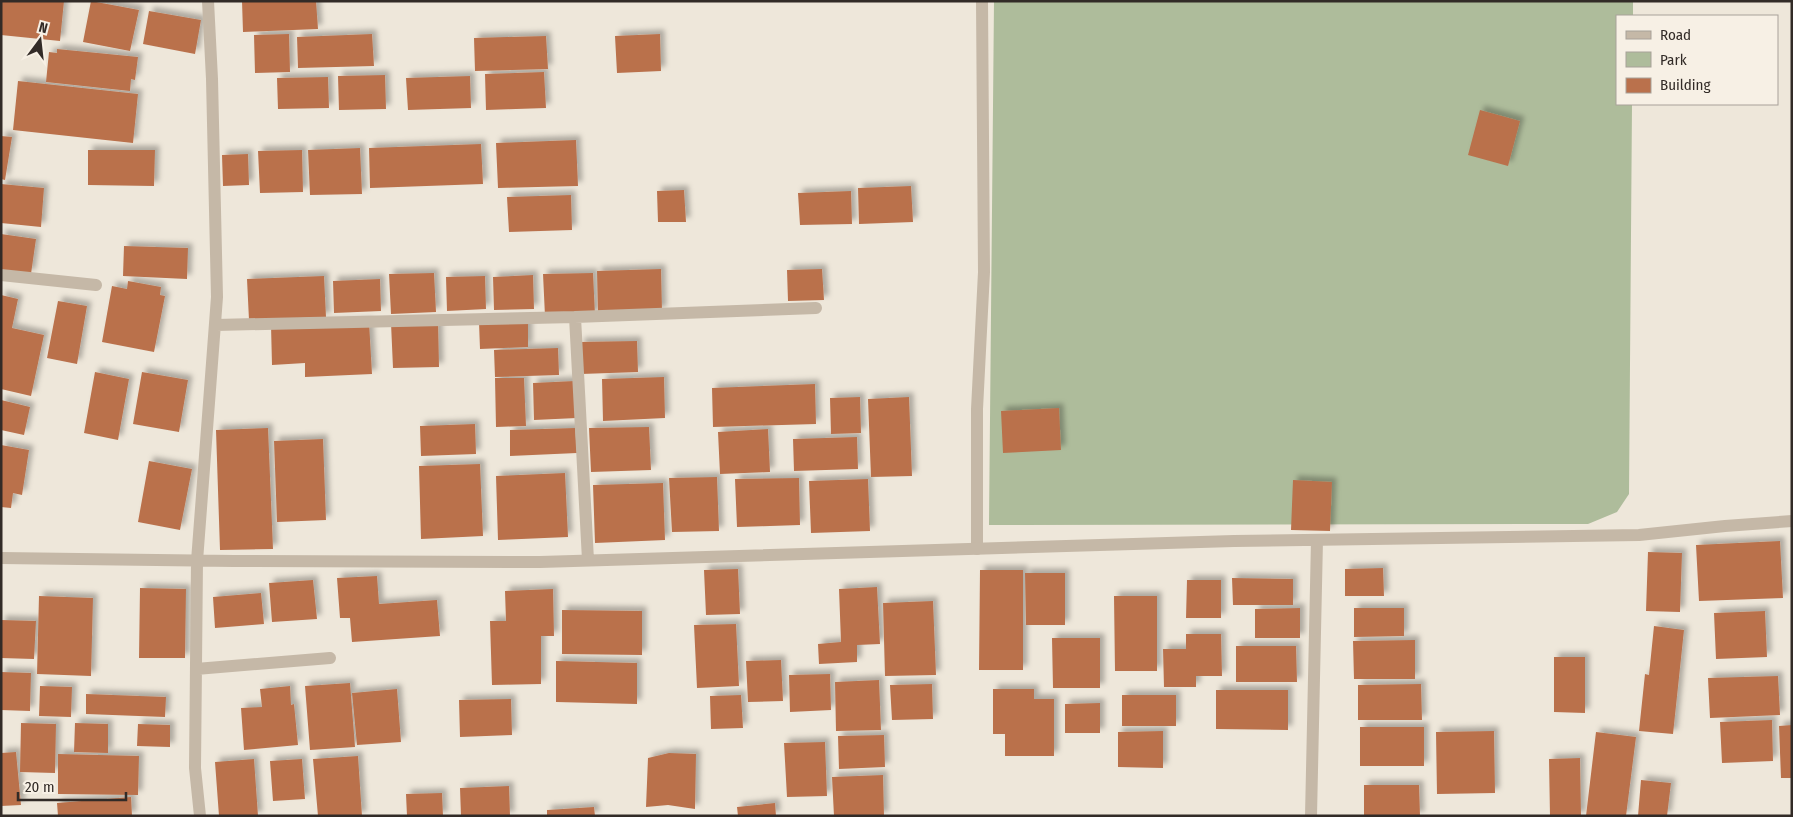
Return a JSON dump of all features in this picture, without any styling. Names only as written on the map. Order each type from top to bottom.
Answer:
[{"type":"street","points":[[200,816],[195,768],[197,561],[217,296],[213,99],[208,1]]},
{"type":"street","points":[[977,549],[976,409],[984,272],[982,1]]},
{"type":"street","points":[[1,275],[96,285]]},
{"type":"street","points":[[216,325],[575,317],[816,308]]},
{"type":"street","points":[[575,317],[588,560]]},
{"type":"street","points":[[1,558],[197,561],[588,560],[1317,540],[1639,535],[1792,521]]},
{"type":"street","points":[[1311,816],[1317,540]]},
{"type":"street","points":[[196,669],[330,658]]},
{"type":"green space","points":[[994,1],[1633,1],[1633,15],[1616,15],[1616,105],[1632,105],[1629,494],[1617,512],[1588,524],[989,525]]},
{"type":"building","points":[[1,1],[64,1],[60,41],[1,35]]},
{"type":"building","points":[[91,1],[139,10],[130,51],[83,42]]},
{"type":"building","points":[[242,1],[316,1],[318,29],[243,32]]},
{"type":"building","points":[[149,11],[201,20],[195,54],[143,44]]},
{"type":"building","points":[[289,34],[290,72],[255,73],[254,35]]},
{"type":"building","points":[[372,34],[374,66],[298,68],[297,37]]},
{"type":"building","points":[[660,34],[661,71],[617,73],[615,36]]},
{"type":"building","points":[[546,36],[548,69],[475,71],[474,38]]},
{"type":"building","points":[[57,49],[138,57],[135,80],[131,79],[130,91],[46,82],[49,52],[57,53]]},
{"type":"building","points":[[544,72],[546,108],[486,110],[485,74]]},
{"type":"building","points":[[385,75],[386,109],[339,110],[338,76]]},
{"type":"building","points":[[470,76],[471,108],[408,110],[406,78]]},
{"type":"building","points":[[328,77],[329,108],[278,109],[277,78]]},
{"type":"building","points":[[18,81],[138,94],[133,143],[13,130]]},
{"type":"building","points":[[1480,110],[1520,121],[1508,166],[1468,155]]},
{"type":"building","points":[[1,136],[12,137],[5,180],[1,179]]},
{"type":"building","points":[[576,140],[578,186],[498,188],[496,143]]},
{"type":"building","points":[[481,144],[483,184],[370,188],[369,148]]},
{"type":"building","points":[[360,148],[362,194],[310,195],[308,150]]},
{"type":"building","points":[[88,150],[155,150],[154,186],[88,185]]},
{"type":"building","points":[[302,150],[303,192],[260,193],[258,151]]},
{"type":"building","points":[[248,154],[249,185],[223,186],[222,155]]},
{"type":"building","points":[[1,184],[44,188],[41,227],[1,223]]},
{"type":"building","points":[[911,186],[913,222],[859,224],[858,188]]},
{"type":"building","points":[[684,190],[686,222],[658,222],[657,191]]},
{"type":"building","points":[[851,191],[852,224],[800,225],[798,193]]},
{"type":"building","points":[[571,195],[572,230],[509,232],[507,197]]},
{"type":"building","points":[[1,234],[36,239],[31,274],[1,270]]},
{"type":"building","points":[[124,246],[188,248],[187,279],[123,276]]},
{"type":"building","points":[[661,269],[662,311],[598,313],[597,271]]},
{"type":"building","points":[[822,269],[824,300],[788,301],[787,270]]},
{"type":"building","points":[[434,273],[436,312],[391,314],[389,274]]},
{"type":"building","points":[[593,273],[595,315],[545,316],[543,274]]},
{"type":"building","points":[[533,275],[534,309],[494,310],[493,277]]},
{"type":"building","points":[[324,276],[326,317],[249,320],[247,279]]},
{"type":"building","points":[[485,276],[486,309],[447,311],[446,277]]},
{"type":"building","points":[[380,279],[381,311],[334,313],[333,281]]},
{"type":"building","points":[[128,281],[161,287],[160,295],[165,296],[154,352],[102,342],[112,286],[127,289]]},
{"type":"building","points":[[1,295],[18,299],[12,328],[44,335],[31,396],[1,389]]},
{"type":"building","points":[[58,301],[87,306],[77,364],[47,358]]},
{"type":"building","points":[[528,320],[528,347],[480,349],[479,322]]},
{"type":"building","points":[[438,321],[439,367],[393,368],[391,323]]},
{"type":"building","points":[[369,322],[372,374],[305,377],[305,363],[272,365],[271,325]]},
{"type":"building","points":[[637,341],[638,372],[581,374],[580,342]]},
{"type":"building","points":[[558,348],[559,375],[495,377],[494,350]]},
{"type":"building","points":[[95,372],[129,379],[118,440],[84,433]]},
{"type":"building","points":[[142,372],[188,380],[179,432],[133,424]]},
{"type":"building","points":[[664,377],[665,418],[603,421],[602,379]]},
{"type":"building","points":[[495,378],[524,378],[526,426],[496,427]]},
{"type":"building","points":[[575,381],[577,418],[534,420],[533,383]]},
{"type":"building","points":[[815,384],[816,424],[713,427],[712,388]]},
{"type":"building","points":[[860,397],[861,433],[831,434],[830,398]]},
{"type":"building","points":[[909,397],[912,476],[871,477],[868,399]]},
{"type":"building","points":[[1,400],[30,407],[24,435],[1,430]]},
{"type":"building","points":[[1059,408],[1061,450],[1003,453],[1001,411]]},
{"type":"building","points":[[475,424],[476,454],[421,456],[420,426]]},
{"type":"building","points":[[649,427],[651,470],[591,472],[589,428]]},
{"type":"building","points":[[268,428],[273,549],[220,550],[216,430]]},
{"type":"building","points":[[575,428],[577,453],[510,456],[510,430]]},
{"type":"building","points":[[768,429],[770,472],[720,474],[718,432]]},
{"type":"building","points":[[857,437],[858,469],[794,471],[793,439]]},
{"type":"building","points":[[323,439],[326,520],[277,522],[274,441]]},
{"type":"building","points":[[1,445],[29,450],[22,495],[13,493],[11,508],[1,507]]},
{"type":"building","points":[[149,461],[192,469],[180,530],[138,522]]},
{"type":"building","points":[[480,464],[483,536],[421,539],[419,466]]},
{"type":"building","points":[[565,473],[568,537],[498,540],[496,476]]},
{"type":"building","points":[[717,477],[719,531],[672,532],[669,478]]},
{"type":"building","points":[[799,478],[800,525],[737,527],[735,479]]},
{"type":"building","points":[[868,479],[870,531],[811,533],[809,481]]},
{"type":"building","points":[[1293,480],[1332,482],[1330,531],[1291,530]]},
{"type":"building","points":[[663,483],[665,540],[595,543],[593,485]]},
{"type":"building","points":[[1780,541],[1783,598],[1699,601],[1696,545]]},
{"type":"building","points":[[1648,552],[1682,553],[1680,612],[1646,611]]},
{"type":"building","points":[[1383,568],[1384,596],[1345,596],[1345,569]]},
{"type":"building","points":[[738,569],[740,614],[706,615],[704,570]]},
{"type":"building","points":[[980,570],[1023,570],[1023,670],[979,670]]},
{"type":"building","points":[[1025,573],[1065,573],[1065,625],[1026,625]]},
{"type":"building","points":[[377,576],[379,604],[437,600],[440,636],[352,642],[350,618],[340,618],[337,578]]},
{"type":"building","points":[[1232,578],[1293,579],[1293,605],[1233,605]]},
{"type":"building","points":[[313,580],[317,619],[272,622],[269,583]]},
{"type":"building","points":[[1187,580],[1221,580],[1221,618],[1186,618]]},
{"type":"building","points":[[877,587],[880,644],[857,645],[857,662],[819,664],[818,644],[841,642],[839,589]]},
{"type":"building","points":[[140,588],[186,589],[185,658],[139,658]]},
{"type":"building","points":[[553,589],[554,636],[541,636],[541,684],[492,685],[490,621],[506,621],[505,591]]},
{"type":"building","points":[[261,593],[264,624],[215,628],[213,597]]},
{"type":"building","points":[[39,596],[93,598],[91,676],[37,674]]},
{"type":"building","points":[[1114,596],[1157,596],[1157,671],[1115,671]]},
{"type":"building","points":[[933,601],[936,675],[885,676],[883,603]]},
{"type":"building","points":[[1300,608],[1300,638],[1255,638],[1255,609]]},
{"type":"building","points":[[1354,608],[1404,608],[1404,636],[1354,637]]},
{"type":"building","points":[[562,610],[642,611],[642,655],[562,654]]},
{"type":"building","points":[[1765,611],[1767,657],[1716,659],[1714,613]]},
{"type":"building","points":[[1,620],[36,621],[34,659],[1,658]]},
{"type":"building","points":[[736,624],[739,686],[697,688],[694,625]]},
{"type":"building","points":[[1654,626],[1684,630],[1673,734],[1639,731],[1645,674],[1649,675]]},
{"type":"building","points":[[1186,634],[1221,634],[1222,676],[1196,676],[1196,687],[1164,687],[1163,649],[1186,649]]},
{"type":"building","points":[[1052,638],[1100,638],[1100,688],[1053,688]]},
{"type":"building","points":[[1415,640],[1415,679],[1354,679],[1353,641]]},
{"type":"building","points":[[1236,646],[1296,646],[1297,682],[1236,682]]},
{"type":"building","points":[[1554,657],[1585,657],[1585,713],[1554,712]]},
{"type":"building","points":[[781,660],[783,701],[748,702],[746,661]]},
{"type":"building","points":[[556,661],[637,663],[637,704],[556,702]]},
{"type":"building","points":[[1,672],[31,673],[30,711],[1,710]]},
{"type":"building","points":[[830,674],[831,710],[790,712],[789,675]]},
{"type":"building","points":[[1778,676],[1780,715],[1710,718],[1708,678]]},
{"type":"building","points":[[879,680],[881,730],[836,731],[835,682]]},
{"type":"building","points":[[350,683],[355,747],[310,750],[305,686]]},
{"type":"building","points":[[932,684],[933,719],[892,720],[890,685]]},
{"type":"building","points":[[1421,684],[1422,720],[1358,720],[1358,685]]},
{"type":"building","points":[[40,686],[72,687],[71,717],[39,716]]},
{"type":"building","points":[[290,686],[291,705],[294,704],[298,745],[244,750],[241,708],[262,707],[260,689]]},
{"type":"building","points":[[397,689],[401,742],[357,745],[352,693]]},
{"type":"building","points":[[993,689],[1034,689],[1034,699],[1054,699],[1054,756],[1005,756],[1005,734],[993,734]]},
{"type":"building","points":[[1216,690],[1288,690],[1288,730],[1216,729]]},
{"type":"building","points":[[86,694],[166,697],[165,717],[86,714]]},
{"type":"building","points":[[741,695],[743,728],[711,729],[710,696]]},
{"type":"building","points":[[1122,695],[1176,695],[1176,726],[1122,726]]},
{"type":"building","points":[[511,699],[512,735],[460,737],[459,700]]},
{"type":"building","points":[[1100,703],[1100,733],[1065,733],[1065,704]]},
{"type":"building","points":[[1772,720],[1773,761],[1722,763],[1720,722]]},
{"type":"building","points":[[21,723],[56,724],[55,773],[20,772]]},
{"type":"building","points":[[75,723],[108,724],[108,753],[74,752]]},
{"type":"building","points":[[138,724],[170,725],[170,747],[137,746]]},
{"type":"building","points":[[1792,725],[1792,778],[1781,778],[1779,726]]},
{"type":"building","points":[[1360,727],[1424,727],[1424,766],[1360,766]]},
{"type":"building","points":[[1163,731],[1163,768],[1118,767],[1118,732]]},
{"type":"building","points":[[1494,731],[1495,793],[1437,794],[1436,732]]},
{"type":"building","points":[[1596,732],[1636,737],[1626,816],[1586,816]]},
{"type":"building","points":[[884,735],[885,767],[839,769],[838,736]]},
{"type":"building","points":[[825,742],[827,796],[787,797],[784,743]]},
{"type":"building","points":[[16,752],[21,805],[1,806],[1,753]]},
{"type":"building","points":[[669,753],[696,754],[695,809],[668,805],[646,807],[648,758]]},
{"type":"building","points":[[58,754],[139,756],[138,795],[58,794]]},
{"type":"building","points":[[358,756],[362,816],[318,816],[313,759]]},
{"type":"building","points":[[1580,758],[1581,816],[1550,816],[1549,759]]},
{"type":"building","points":[[254,759],[258,816],[219,816],[215,762]]},
{"type":"building","points":[[302,759],[305,799],[273,801],[270,761]]},
{"type":"building","points":[[883,775],[884,816],[834,816],[832,777]]},
{"type":"building","points":[[1641,780],[1671,783],[1667,816],[1638,816]]},
{"type":"building","points":[[1364,785],[1419,785],[1420,816],[1364,816]]},
{"type":"building","points":[[509,786],[510,816],[461,816],[460,788]]},
{"type":"building","points":[[442,793],[443,816],[407,816],[406,794]]},
{"type":"building","points":[[131,797],[132,816],[58,816],[57,803]]},
{"type":"building","points":[[775,803],[776,816],[738,816],[737,807]]},
{"type":"building","points":[[594,807],[595,816],[547,816],[547,810]]}]
